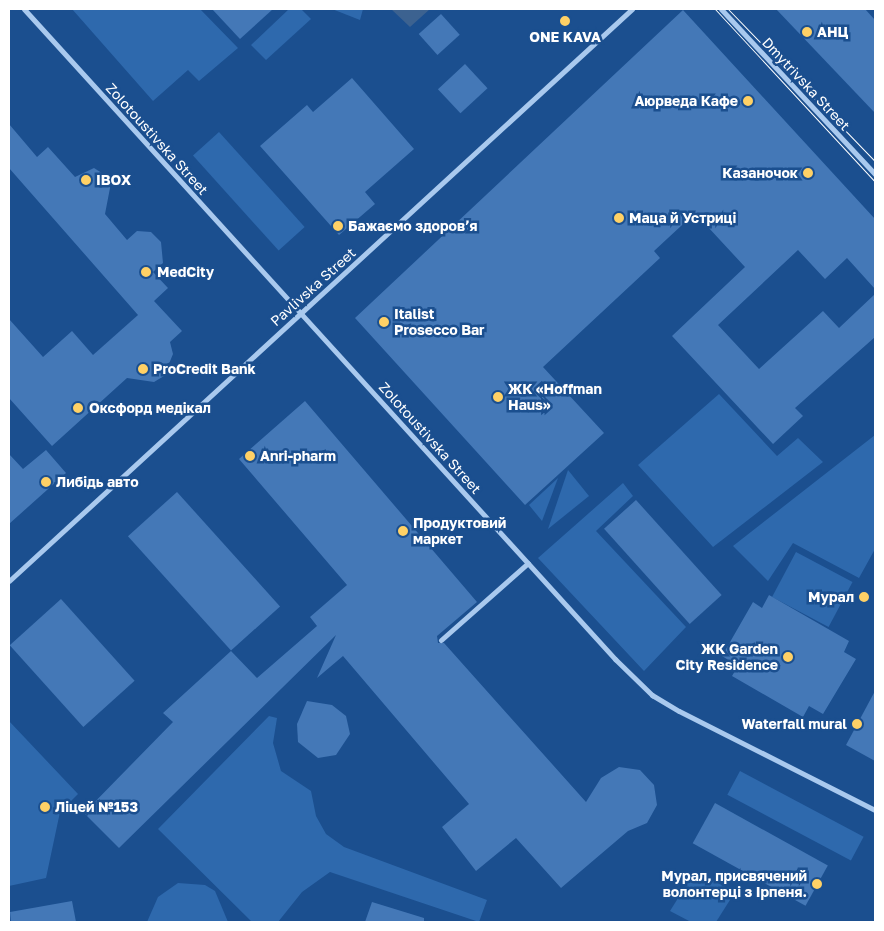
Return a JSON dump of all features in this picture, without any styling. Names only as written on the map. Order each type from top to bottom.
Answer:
[{"type":"street","name":"Zolotoustivska Street","points":[[24,9],[528,563],[652,695],[875,810]]},
{"type":"street","name":"Pavlivska Street","points":[[9,580],[632,9]]},
{"type":"street","name":"Dmytrivska Street","points":[[721,9],[875,174]]},
{"type":"street","points":[[440,640],[528,563]]},
{"type":"shaded area","points":[[72,9],[200,9],[238,48],[199,81],[188,70],[153,101]]},
{"type":"shaded area","points":[[289,9],[301,9],[311,19],[266,60],[251,45]]},
{"type":"shaded area","points":[[332,9],[363,9],[360,20]]},
{"type":"shaded area","points":[[391,9],[430,9],[410,27]]},
{"type":"shaded area","points":[[219,132],[305,227],[279,251],[193,155]]},
{"type":"shaded area","points":[[719,394],[777,456],[798,438],[823,462],[713,547],[638,465]]},
{"type":"shaded area","points":[[875,435],[875,549],[859,578],[793,543],[768,581],[733,546]]},
{"type":"shaded area","points":[[568,470],[589,496],[548,529]]},
{"type":"shaded area","points":[[558,478],[542,521],[529,505]]},
{"type":"shaded area","points":[[623,483],[633,496],[596,531],[686,627],[644,671],[538,558]]},
{"type":"shaded area","points":[[796,552],[853,582],[829,627],[772,597]]},
{"type":"shaded area","points":[[269,716],[277,718],[273,743],[281,771],[311,791],[316,816],[326,834],[344,847],[487,900],[479,922],[330,872],[302,892],[278,922],[252,922],[158,829]]},
{"type":"shaded area","points":[[9,721],[78,794],[60,812],[46,878],[9,886]]},
{"type":"shaded area","points":[[740,771],[864,837],[851,861],[727,795]]},
{"type":"shaded area","points":[[695,871],[735,892],[716,922],[691,922],[670,911]]},
{"type":"shaded area","points":[[178,883],[205,885],[215,891],[228,922],[147,922],[158,897]]},
{"type":"building","points":[[212,9],[273,9],[240,39]]},
{"type":"building","points":[[776,9],[865,9],[875,20],[875,113]]},
{"type":"building","points":[[683,10],[875,219],[875,289],[847,258],[825,279],[798,250],[718,325],[759,369],[823,311],[839,328],[875,294],[875,337],[795,408],[803,416],[773,444],[672,336],[745,267],[695,213],[654,251],[660,258],[543,367],[604,433],[525,505],[355,318]]},
{"type":"building","points":[[441,14],[460,35],[437,55],[419,34]]},
{"type":"building","points":[[465,64],[488,88],[460,113],[438,89]]},
{"type":"building","points":[[352,78],[414,149],[365,192],[375,204],[339,235],[260,146],[307,105],[313,112]]},
{"type":"building","points":[[9,124],[37,157],[48,147],[75,177],[94,168],[105,175],[110,188],[105,214],[127,240],[137,231],[151,232],[161,242],[163,263],[153,272],[168,288],[154,301],[182,331],[170,342],[173,354],[164,376],[154,382],[127,378],[52,446],[9,398],[9,319],[43,357],[72,331],[93,355],[138,315],[9,168]]},
{"type":"building","points":[[305,401],[477,602],[437,636],[438,643],[444,643],[586,802],[601,778],[619,767],[640,770],[654,785],[657,805],[647,823],[628,831],[561,888],[516,838],[476,871],[442,827],[469,804],[343,656],[317,678],[336,635],[119,848],[84,813],[173,722],[163,713],[231,651],[257,678],[317,626],[310,617],[347,585],[239,459]]},
{"type":"building","points":[[46,450],[66,473],[9,524],[9,454],[23,469]]},
{"type":"building","points":[[177,492],[280,606],[231,651],[128,536]]},
{"type":"building","points":[[636,500],[722,595],[690,624],[604,529]]},
{"type":"building","name":"ЖК Garden City Residence","points":[[769,595],[849,641],[844,652],[856,659],[823,714],[809,706],[803,717],[732,676],[738,666],[722,656],[753,602],[762,608]]},
{"type":"building","points":[[61,599],[135,681],[83,727],[10,645]]},
{"type":"building","points":[[875,691],[875,761],[846,745]]},
{"type":"building","points":[[307,701],[332,705],[346,716],[350,734],[336,755],[318,758],[298,742],[297,724]]},
{"type":"building","points":[[715,803],[828,866],[806,906],[693,843]]},
{"type":"building","points":[[72,901],[76,922],[11,922],[10,912]]},
{"type":"building","points":[[372,902],[424,918],[424,922],[365,922]]},
{"type":"tram line","points":[[715,9],[875,182]]},
{"type":"tram line","points":[[728,9],[875,161]]},
{"type":"place","name":"ONE KAVA","points":[[565,21]]},
{"type":"place","name":"АНЦ","points":[[807,32]]},
{"type":"place","name":"Аюрведа Кафе","points":[[748,101]]},
{"type":"place","name":"Казаночок","points":[[808,173]]},
{"type":"place","name":"IBOX","points":[[86,180]]},
{"type":"place","name":"Маца й Устриці","points":[[619,218]]},
{"type":"place","name":"Бажаємо здоровʼя","points":[[338,226]]},
{"type":"place","name":"MedCity","points":[[146,272]]},
{"type":"place","name":"Italist Prosecco Bar","points":[[384,322]]},
{"type":"place","name":"ProCredit Bank","points":[[143,369]]},
{"type":"place","name":"ЖК «Hoffman Haus»","points":[[498,397]]},
{"type":"place","name":"Оксфорд медікал","points":[[78,408]]},
{"type":"place","name":"Anri-pharm","points":[[250,456]]},
{"type":"place","name":"Либідь авто","points":[[46,482]]},
{"type":"place","name":"Продуктовий маркет","points":[[403,531]]},
{"type":"place","name":"Мурал","points":[[864,597]]},
{"type":"place","name":"ЖК Garden City Residence","points":[[788,657]]},
{"type":"place","name":"Waterfall mural","points":[[857,724]]},
{"type":"place","name":"Ліцей №153","points":[[45,807]]},
{"type":"place","name":"Мурал, присвячений волонтерці з Ірпеня.","points":[[817,884]]}]
